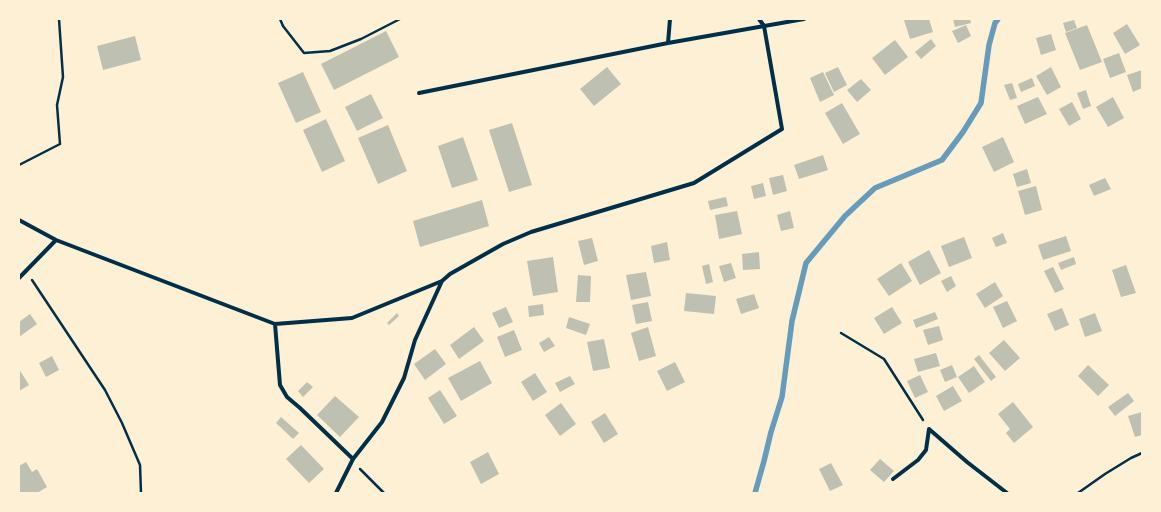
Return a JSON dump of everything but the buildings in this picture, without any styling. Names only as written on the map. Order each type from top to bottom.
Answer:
[{"type":"street","points":[[668,43],[670,19]]},
{"type":"street","points":[[336,493],[353,461],[382,422],[404,378],[415,340],[442,282],[450,274],[503,244],[531,232],[694,183],[782,129],[764,26],[759,19]]},
{"type":"street","points":[[419,93],[668,43],[804,19]]},
{"type":"street","points":[[19,220],[56,240],[275,324],[352,318],[442,282]]},
{"type":"street","points":[[19,278],[56,240]]},
{"type":"street","points":[[275,324],[280,386],[287,397],[353,461]]},
{"type":"street","points":[[893,479],[918,460],[926,450],[929,429]]},
{"type":"street","points":[[929,429],[967,462],[1007,493]]},
{"type":"path","points":[[19,165],[60,144],[58,105],[63,77],[59,19]]},
{"type":"path","points":[[280,19],[283,26],[304,53],[330,51],[400,19]]},
{"type":"path","points":[[26,272],[105,390],[122,423],[140,465],[141,493]]},
{"type":"path","points":[[841,333],[884,359],[929,429]]},
{"type":"path","points":[[1078,493],[1111,470],[1142,453]]},
{"type":"path","points":[[353,461],[384,493]]},
{"type":"waterway","points":[[755,493],[782,397],[792,321],[806,263],[845,216],[875,188],[942,160],[963,132],[981,103],[989,45],[995,23],[998,19]]}]
